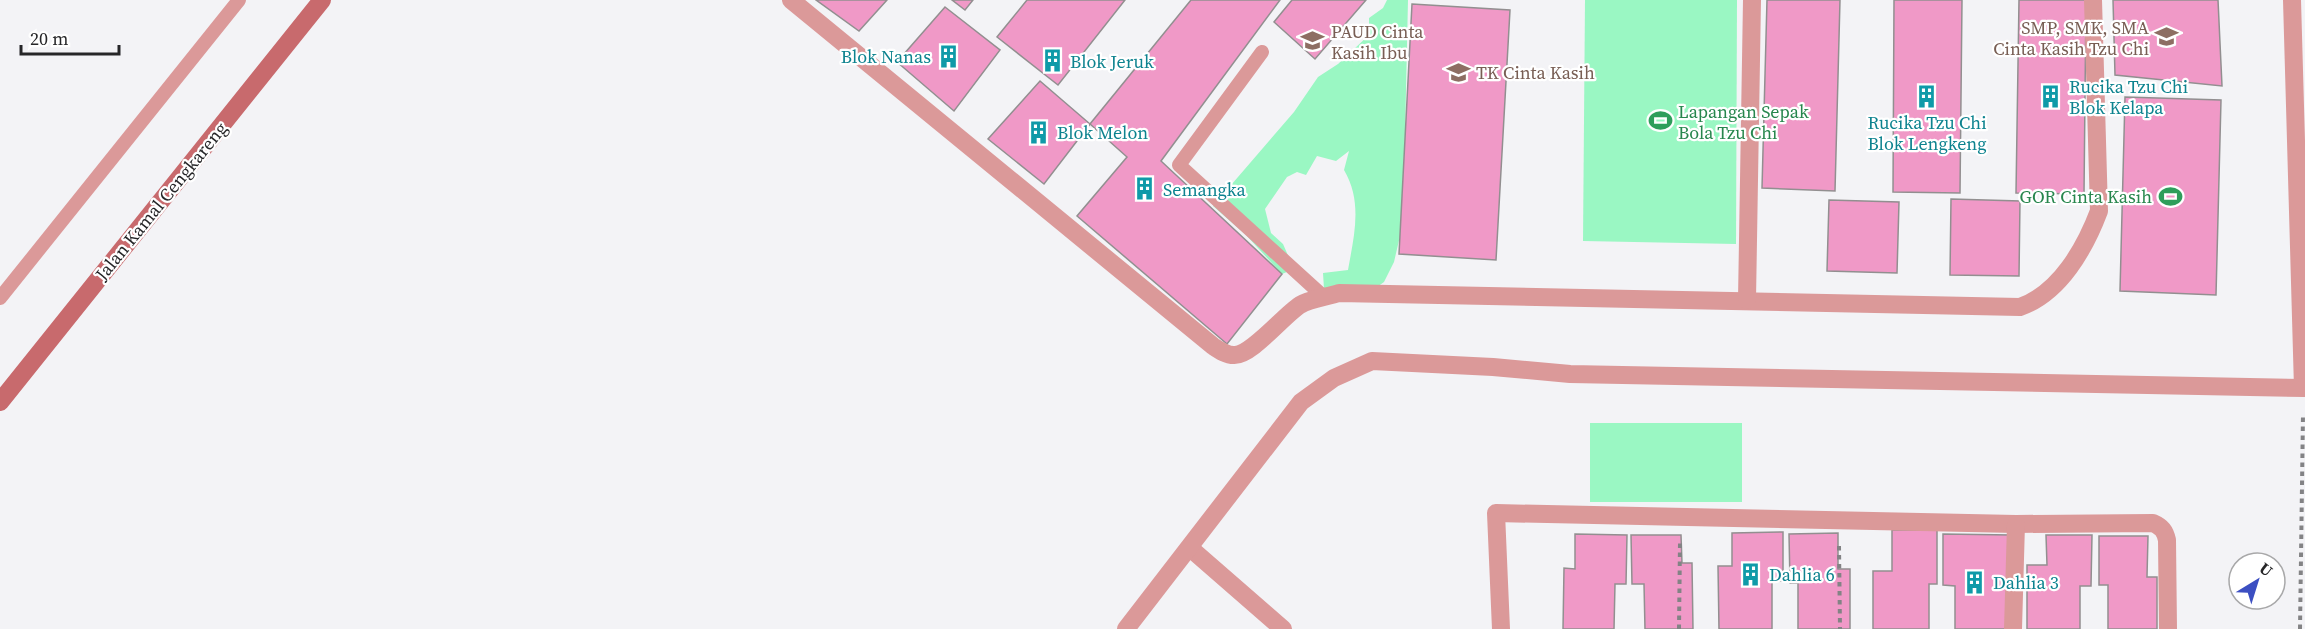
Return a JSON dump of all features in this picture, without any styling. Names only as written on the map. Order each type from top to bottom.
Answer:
[{"type":"street","name":"Jalan Kamal Cengkareng","points":[[0,402],[322,0]]},
{"type":"street","points":[[791,0],[1223,353],[1233,355],[1247,351],[1302,303],[1346,293],[2020,307],[2043,297],[2080,250],[2099,211],[2093,0]]},
{"type":"street","points":[[1747,300],[1752,0]]},
{"type":"street","points":[[1126,629],[1301,402],[1334,378],[1372,361],[1493,367],[1570,374],[2304,388],[2292,0]]},
{"type":"street","points":[[1501,629],[1496,513],[2016,524],[2147,522],[2160,526],[2167,540],[2168,629]]},
{"type":"street","points":[[2013,629],[2016,524]]},
{"type":"street","points":[[1190,548],[1283,629]]},
{"type":"lane","points":[[0,298],[239,0]]},
{"type":"lane","points":[[1262,52],[1179,165],[1324,297]]},
{"type":"path","points":[[2301,629],[2304,388]]},
{"type":"path","points":[[1679,629],[1681,517]]},
{"type":"path","points":[[1839,520],[1840,629]]},
{"type":"green space","points":[[1387,0],[1408,0],[1400,236],[1394,262],[1384,282],[1370,292],[1324,289],[1323,273],[1348,270],[1355,219],[1353,194],[1344,170],[1349,151],[1336,161],[1317,156],[1306,175],[1297,172],[1287,177],[1265,209],[1271,233],[1283,244],[1294,269],[1282,274],[1246,235],[1213,206],[1294,112],[1318,77],[1338,64],[1369,35],[1369,18],[1383,8]]},
{"type":"green space","name":"Lapangan Sepak Bola Tzu Chi","points":[[1585,0],[1737,0],[1736,244],[1583,241]]},
{"type":"green space","points":[[1590,423],[1742,423],[1742,502],[1590,502]]},
{"type":"building","points":[[816,0],[887,0],[859,31]]},
{"type":"building","points":[[952,0],[973,0],[965,10]]},
{"type":"building","name":"Blok Jeruk","points":[[1027,0],[1125,0],[1058,85],[997,37]]},
{"type":"building","name":"Semangka","points":[[1191,0],[1280,0],[1161,161],[1282,274],[1227,344],[1077,216],[1127,157],[1090,124]]},
{"type":"building","name":"PAUD Cinta Kasih Ibu","points":[[1292,0],[1366,0],[1315,59],[1274,22]]},
{"type":"building","points":[[1767,0],[1840,0],[1835,191],[1762,188]]},
{"type":"building","name":"Rucika Tzu Chi Blok Lengkeng","points":[[1894,0],[1962,0],[1960,193],[1893,192]]},
{"type":"building","name":"Rucika Tzu Chi Blok Kelapa","points":[[2019,0],[2086,0],[2084,194],[2016,193]]},
{"type":"building","name":"SMP, SMK, SMA Cinta Kasih Tzu Chi","points":[[2113,0],[2218,0],[2222,86],[2115,75]]},
{"type":"building","name":"TK Cinta Kasih","points":[[1412,4],[1510,10],[1496,260],[1399,254]]},
{"type":"building","name":"Blok Nanas","points":[[945,7],[1000,50],[954,111],[897,62]]},
{"type":"building","name":"Blok Melon","points":[[1040,81],[1090,124],[1044,184],[988,139]]},
{"type":"building","name":"GOR Cinta Kasih","points":[[2125,97],[2221,100],[2216,295],[2120,291]]},
{"type":"building","points":[[1951,199],[2020,201],[2019,276],[1950,275]]},
{"type":"building","points":[[1829,200],[1899,202],[1897,273],[1827,271]]},
{"type":"building","points":[[1892,530],[1937,530],[1937,584],[1929,584],[1929,629],[1873,629],[1873,571],[1892,571]]},
{"type":"building","name":"Dahlia 6","points":[[1783,532],[1783,581],[1772,581],[1772,629],[1719,629],[1718,566],[1732,566],[1732,533]]},
{"type":"building","points":[[1838,533],[1838,569],[1850,569],[1850,629],[1798,629],[1798,583],[1790,583],[1789,534]]},
{"type":"building","points":[[1575,534],[1627,535],[1626,584],[1615,584],[1614,629],[1563,629],[1564,568],[1575,569]]},
{"type":"building","name":"Dahlia 3","points":[[1943,534],[2011,535],[2006,629],[1955,629],[1955,586],[1943,585]]},
{"type":"building","points":[[1631,535],[1681,535],[1682,563],[1692,563],[1693,629],[1645,629],[1644,584],[1632,584]]},
{"type":"building","points":[[2046,535],[2092,535],[2091,586],[2080,586],[2080,629],[2027,629],[2027,565],[2047,565]]},
{"type":"building","points":[[2099,536],[2148,536],[2147,577],[2157,577],[2157,629],[2108,629],[2108,585],[2099,585]]},
{"type":"place","name":"SMP, SMK, SMA Cinta Kasih Tzu Chi","points":[[2167,37]]},
{"type":"place","name":"PAUD Cinta Kasih Ibu","points":[[1313,41]]},
{"type":"place","name":"Blok Nanas","points":[[949,56]]},
{"type":"place","name":"Blok Jeruk","points":[[1052,61]]},
{"type":"place","name":"TK Cinta Kasih","points":[[1458,72]]},
{"type":"place","name":"Rucika Tzu Chi Blok Lengkeng","points":[[1927,96]]},
{"type":"place","name":"Rucika Tzu Chi Blok Kelapa","points":[[2051,96]]},
{"type":"place","name":"Lapangan Sepak Bola Tzu Chi","points":[[1660,121]]},
{"type":"place","name":"Blok Melon","points":[[1039,132]]},
{"type":"place","name":"Semangka","points":[[1145,189]]},
{"type":"place","name":"GOR Cinta Kasih","points":[[2170,196]]},
{"type":"place","name":"Dahlia 6","points":[[1751,574]]},
{"type":"place","name":"Dahlia 3","points":[[1975,582]]}]
